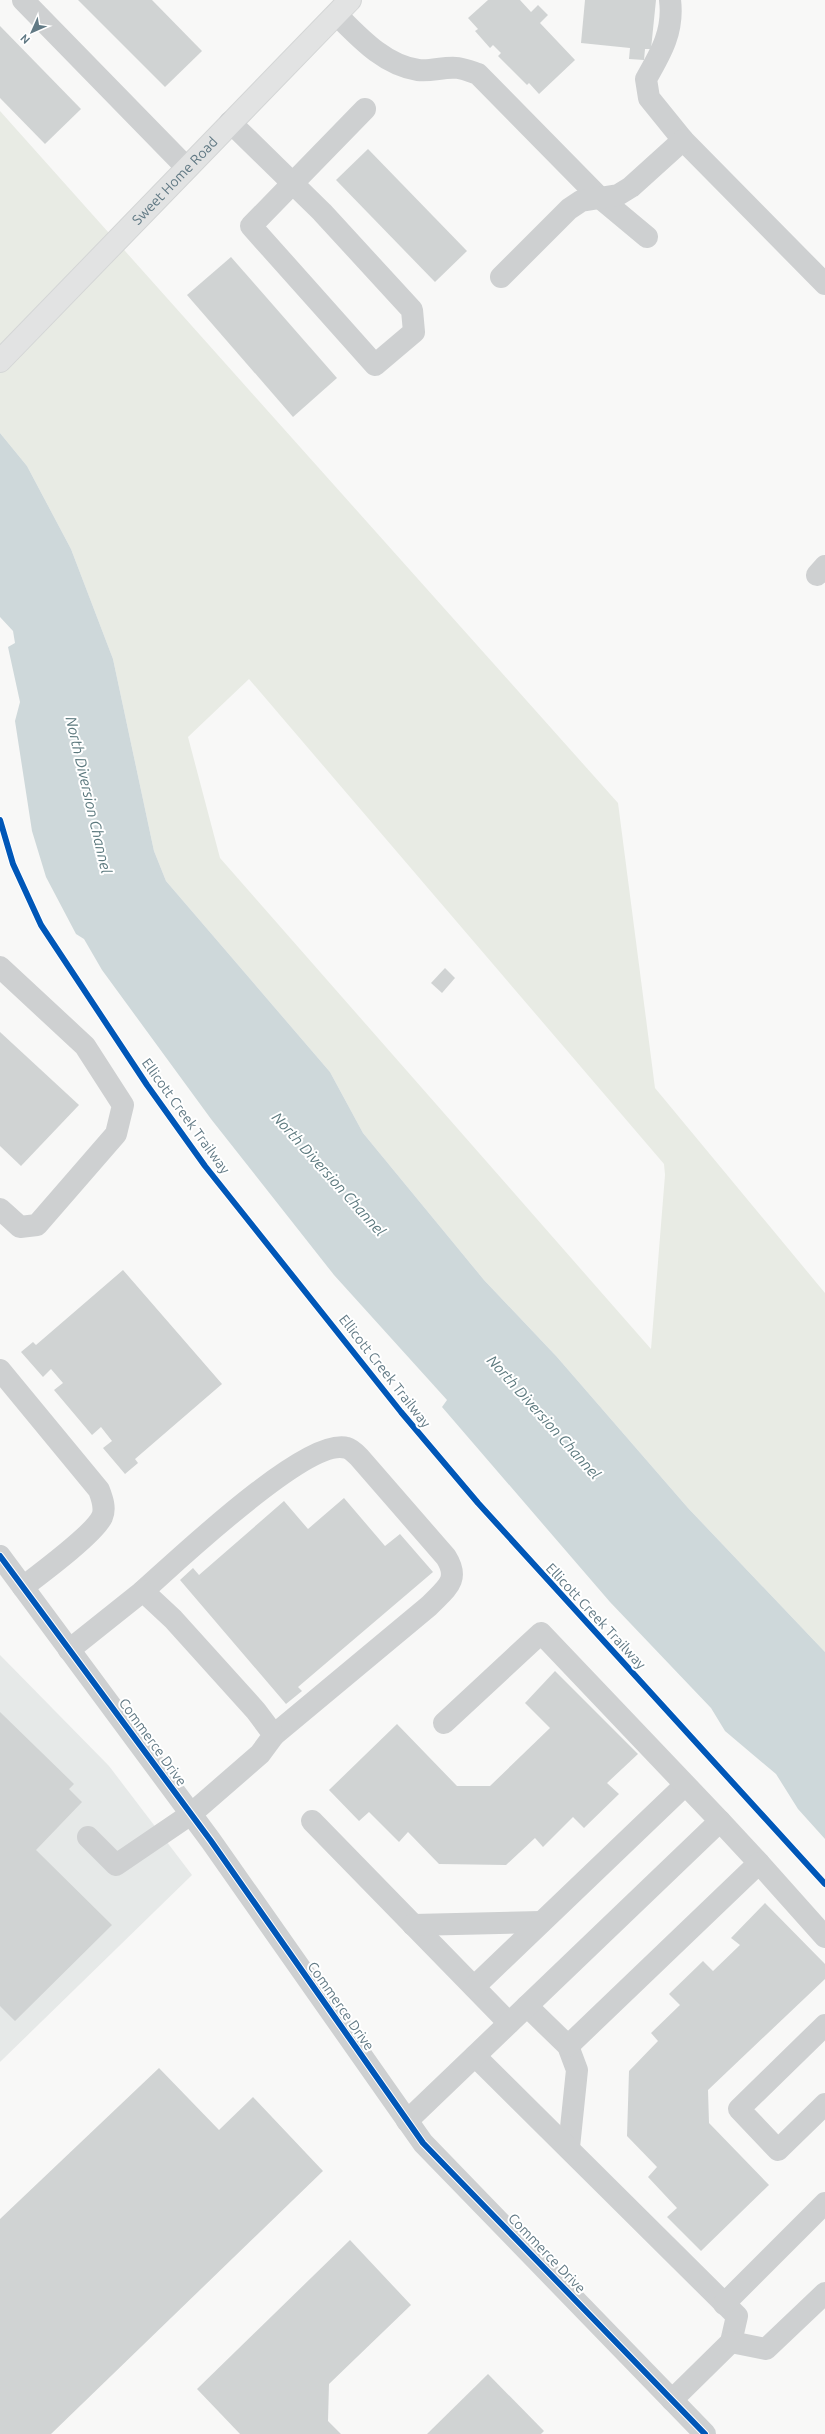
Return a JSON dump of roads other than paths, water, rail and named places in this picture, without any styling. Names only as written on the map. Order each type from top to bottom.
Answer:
[{"type":"main road","name":"Sweet Home Road","points":[[0,360],[343,7]]},
{"type":"street","points":[[23,0],[186,167]]},
{"type":"street","points":[[670,0],[672,13],[665,46],[646,79],[649,98],[684,140],[825,284]]},
{"type":"street","points":[[343,7],[377,52],[396,63],[418,70],[457,68],[478,74],[599,197],[647,237]]},
{"type":"street","points":[[230,122],[292,182],[322,212],[412,310],[414,332],[376,365],[252,226],[292,182],[365,109]]},
{"type":"street","points":[[501,277],[569,209],[581,201],[618,195],[631,188],[684,140]]},
{"type":"street","points":[[0,967],[85,1046],[123,1105],[116,1134],[37,1225],[20,1227],[0,1209]]},
{"type":"street","points":[[0,1370],[99,1490],[104,1503],[102,1517],[88,1533],[23,1587]]},
{"type":"street","points":[[69,1650],[143,1591],[273,1479],[315,1454],[332,1448],[346,1448],[359,1457],[446,1557],[453,1569],[452,1578],[446,1589],[429,1606],[274,1735],[260,1754],[191,1814],[116,1865],[88,1837]]},
{"type":"street","name":"Commerce Drive","points":[[0,1556],[191,1814],[423,2143],[705,2434]]},
{"type":"street","points":[[143,1591],[173,1619],[256,1711],[274,1735]]},
{"type":"street","points":[[444,1723],[541,1633],[720,1821],[825,1937]]},
{"type":"street","points":[[474,1987],[685,1785]]},
{"type":"street","points":[[312,1821],[509,2023]]},
{"type":"street","points":[[407,2121],[720,1821]]},
{"type":"street","points":[[568,2046],[759,1863]]},
{"type":"street","points":[[413,1925],[541,1922]]},
{"type":"street","points":[[527,2006],[568,2046],[577,2070],[569,2147]]},
{"type":"street","points":[[825,2025],[739,2109],[778,2150],[825,2104]]},
{"type":"street","points":[[475,2056],[569,2147],[737,2316],[732,2342],[672,2400]]},
{"type":"street","points":[[724,2304],[825,2203]]},
{"type":"street","points":[[732,2342],[766,2349],[825,2293]]},
{"type":"water","name":"North Diversion Channel","points":[[0,433],[27,466],[71,549],[113,659],[154,851],[166,881],[330,1072],[363,1133],[484,1280],[557,1357],[688,1508],[825,1652],[825,1839],[798,1809],[776,1774],[725,1731],[711,1708],[610,1602],[442,1407],[447,1400],[334,1275],[211,1119],[102,970],[84,939],[76,934],[46,877],[32,831],[15,721],[20,702],[8,647],[15,643],[13,631],[0,617]]}]
